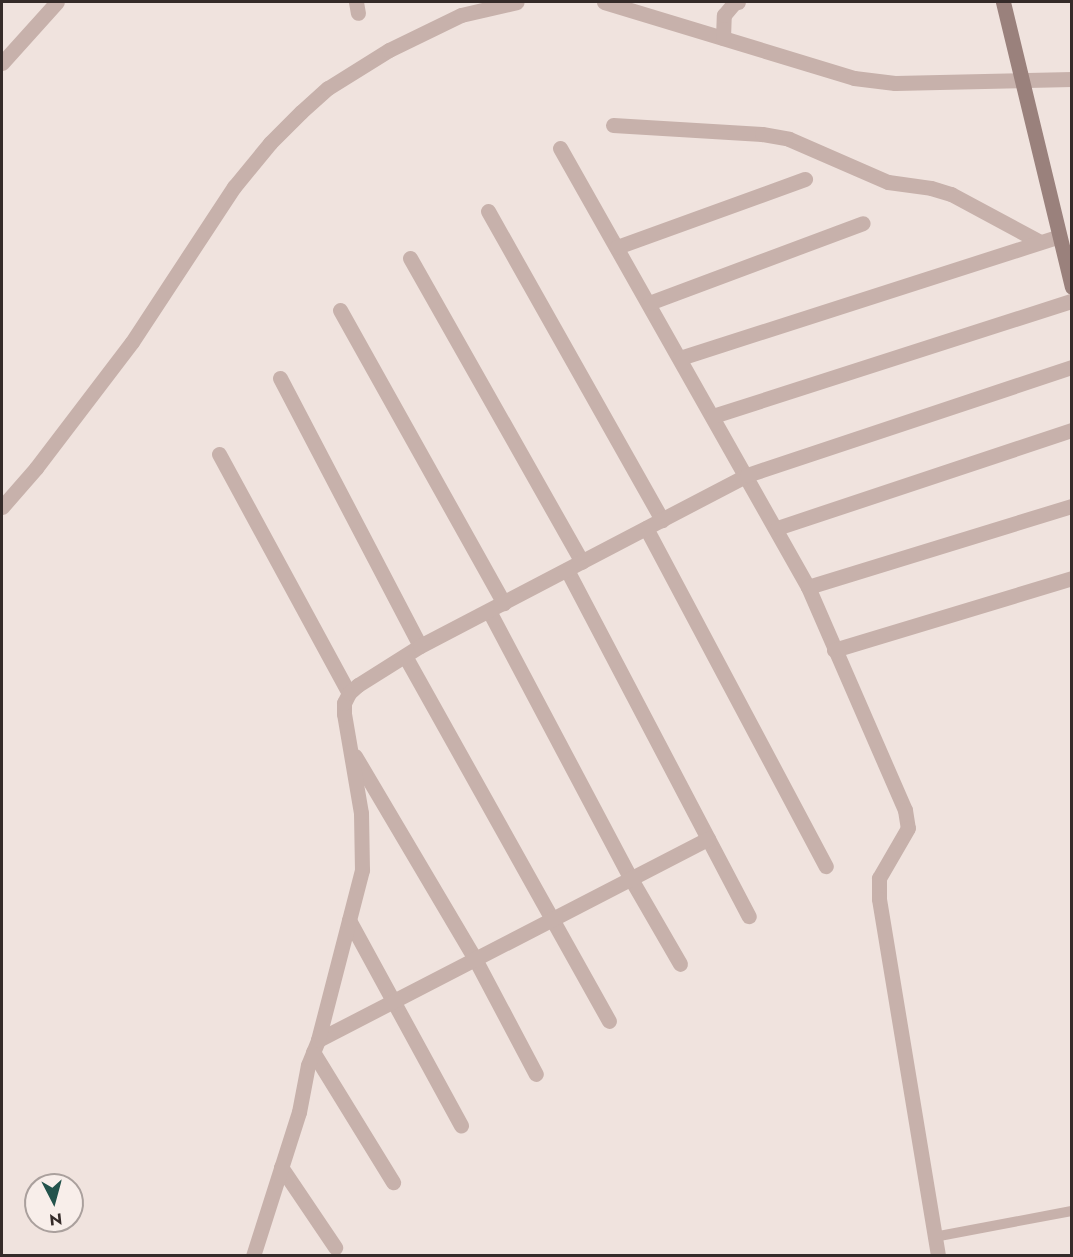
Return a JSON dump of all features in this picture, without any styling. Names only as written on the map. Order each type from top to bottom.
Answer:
[{"type":"street","points":[[2,63],[57,2]]},
{"type":"street","points":[[2,507],[36,468],[132,342],[234,187],[286,127],[327,88],[389,50],[461,15],[517,2]]},
{"type":"street","points":[[604,2],[854,78],[874,81],[1071,79]]},
{"type":"street","points":[[723,38],[724,15],[734,3],[738,2]]},
{"type":"street","points":[[1003,2],[1031,128],[1071,287]]},
{"type":"street","points":[[613,125],[762,134],[789,140],[888,182],[931,188],[951,194],[1040,242]]},
{"type":"street","points":[[560,148],[714,416],[808,587],[907,818],[908,828],[904,840],[879,878],[878,893],[938,1256]]},
{"type":"street","points":[[617,247],[805,179]]},
{"type":"street","points":[[488,211],[663,520]]},
{"type":"street","points":[[649,303],[864,223]]},
{"type":"street","points":[[680,358],[1059,236]]},
{"type":"street","points":[[410,258],[582,562]]},
{"type":"street","points":[[714,416],[1071,301]]},
{"type":"street","points":[[340,310],[504,603]]},
{"type":"street","points":[[253,1256],[299,1112],[364,855],[361,813],[344,714],[344,703],[349,693],[358,684],[420,646],[747,475],[1071,367]]},
{"type":"street","points":[[280,378],[420,646]]},
{"type":"street","points":[[777,528],[1071,430]]},
{"type":"street","points":[[219,454],[349,693]]},
{"type":"street","points":[[808,587],[1071,506]]},
{"type":"street","points":[[646,528],[826,866]]},
{"type":"street","points":[[567,570],[749,916]]},
{"type":"street","points":[[834,650],[1071,578]]},
{"type":"street","points":[[489,611],[631,879],[681,964]]},
{"type":"street","points":[[405,656],[609,1021]]},
{"type":"street","points":[[349,747],[474,959],[536,1074]]},
{"type":"street","points":[[316,1046],[393,1001],[708,839]]},
{"type":"street","points":[[349,920],[461,1125]]},
{"type":"street","points":[[316,1046],[393,1182]]},
{"type":"street","points":[[281,1167],[335,1247]]},
{"type":"lane","points":[[934,1237],[1071,1211]]}]
